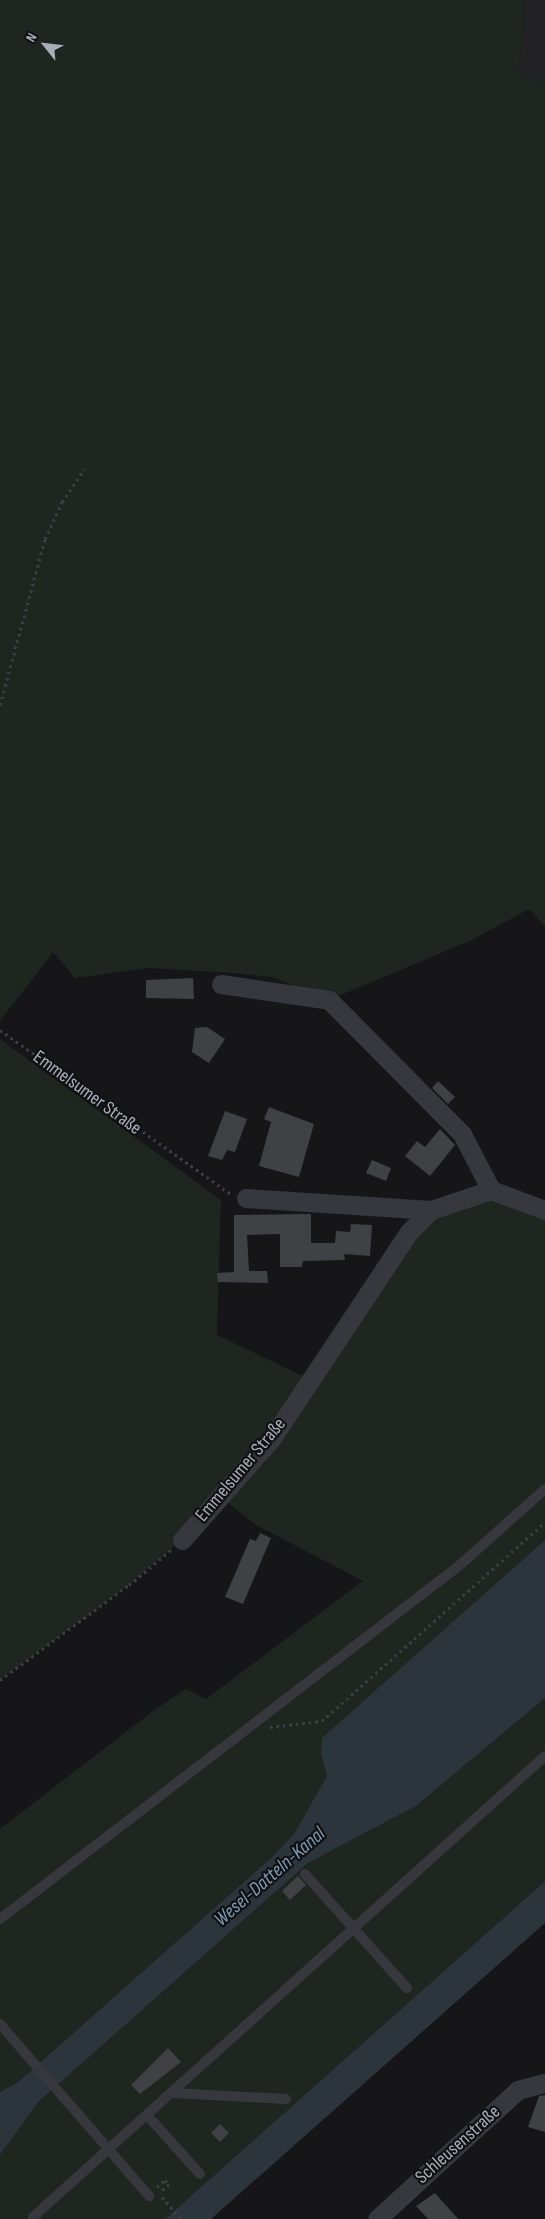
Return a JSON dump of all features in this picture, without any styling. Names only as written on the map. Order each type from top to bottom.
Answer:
[{"type":"street","points":[[221,984],[329,1000],[462,1134],[491,1190],[545,1210]]},
{"type":"street","name":"Emmelsumer Straße","points":[[246,1198],[431,1210],[491,1190]]},
{"type":"street","name":"Emmelsumer Straße","points":[[182,1540],[272,1438],[409,1232],[431,1210]]},
{"type":"street","name":"Schleusenstraße","points":[[377,2219],[518,2090],[545,2083]]},
{"type":"lane","points":[[0,1919],[460,1565],[545,1489]]},
{"type":"lane","points":[[33,2216],[545,1756]]},
{"type":"lane","points":[[305,1874],[407,1988]]},
{"type":"lane","points":[[0,2024],[71,2108],[154,2195]]},
{"type":"lane","points":[[172,2093],[286,2099]]},
{"type":"lane","points":[[147,2115],[200,2174]]},
{"type":"path","points":[[0,705],[44,539],[62,502],[84,469]]},
{"type":"path","name":"Emmelsumer Straße","points":[[0,1030],[219,1189],[246,1198]]},
{"type":"path","points":[[247,1730],[322,1721],[545,1522]]},
{"type":"path","name":"Emmelsumer Straße","points":[[0,1680],[130,1585],[182,1540]]},
{"type":"path","points":[[169,2184],[154,2195],[181,2219]]},
{"type":"shaded area","points":[[0,0],[525,0],[519,71],[545,83],[545,926],[529,909],[472,940],[329,1000],[272,977],[234,973],[149,968],[75,978],[53,952],[0,1021]]},
{"type":"shaded area","points":[[525,0],[545,0],[545,83],[519,71]]},
{"type":"shaded area","points":[[0,1039],[221,1200],[217,1335],[305,1377],[268,1432],[182,1540],[129,1585],[0,1680]]},
{"type":"shaded area","points":[[493,1199],[545,1213],[545,1540],[323,1738],[321,1754],[327,1776],[294,1834],[272,1857],[18,2082],[0,2092],[0,1829],[153,1711],[186,1689],[206,1699],[363,1581],[256,1525],[227,1502],[411,1240],[430,1219]]},
{"type":"shaded area","points":[[545,1698],[545,1881],[165,2219],[0,2219],[0,2155],[37,2102],[308,1863],[416,1806]]},
{"type":"water","name":"Wesel-Datteln-Kanal","points":[[545,1540],[545,1698],[416,1806],[308,1863],[38,2102],[0,2155],[0,2092],[18,2082],[272,1857],[294,1834],[327,1776],[321,1754],[322,1738]]},
{"type":"water","points":[[545,1881],[545,1923],[211,2219],[165,2219]]},
{"type":"building","points":[[193,978],[194,999],[146,998],[146,980]]},
{"type":"building","points":[[207,1027],[225,1039],[209,1063],[192,1052],[195,1028]]},
{"type":"building","points":[[438,1081],[455,1097],[448,1104],[432,1088]]},
{"type":"building","points":[[269,1107],[314,1124],[299,1177],[259,1166],[271,1122],[264,1119]]},
{"type":"building","points":[[225,1111],[247,1119],[235,1152],[227,1150],[222,1160],[208,1156]]},
{"type":"building","points":[[440,1129],[455,1145],[430,1176],[405,1156],[417,1141],[425,1147]]},
{"type":"building","points":[[372,1160],[391,1168],[386,1181],[366,1173]]},
{"type":"building","points":[[311,1214],[311,1243],[335,1243],[336,1231],[350,1232],[351,1224],[372,1225],[370,1256],[344,1254],[345,1260],[303,1261],[302,1267],[280,1267],[280,1234],[247,1235],[249,1271],[267,1271],[268,1283],[218,1282],[217,1273],[234,1272],[234,1215]]},
{"type":"building","points":[[260,1533],[271,1538],[243,1604],[225,1597],[250,1539],[256,1541]]},
{"type":"building","points":[[298,1876],[306,1885],[290,1900],[282,1891]]},
{"type":"building","points":[[168,2048],[181,2062],[140,2094],[131,2085]]},
{"type":"building","points":[[545,2095],[545,2132],[528,2127],[539,2096]]},
{"type":"building","points":[[220,2124],[229,2133],[220,2142],[211,2133]]},
{"type":"building","points":[[435,2193],[458,2219],[428,2219],[416,2206]]}]
